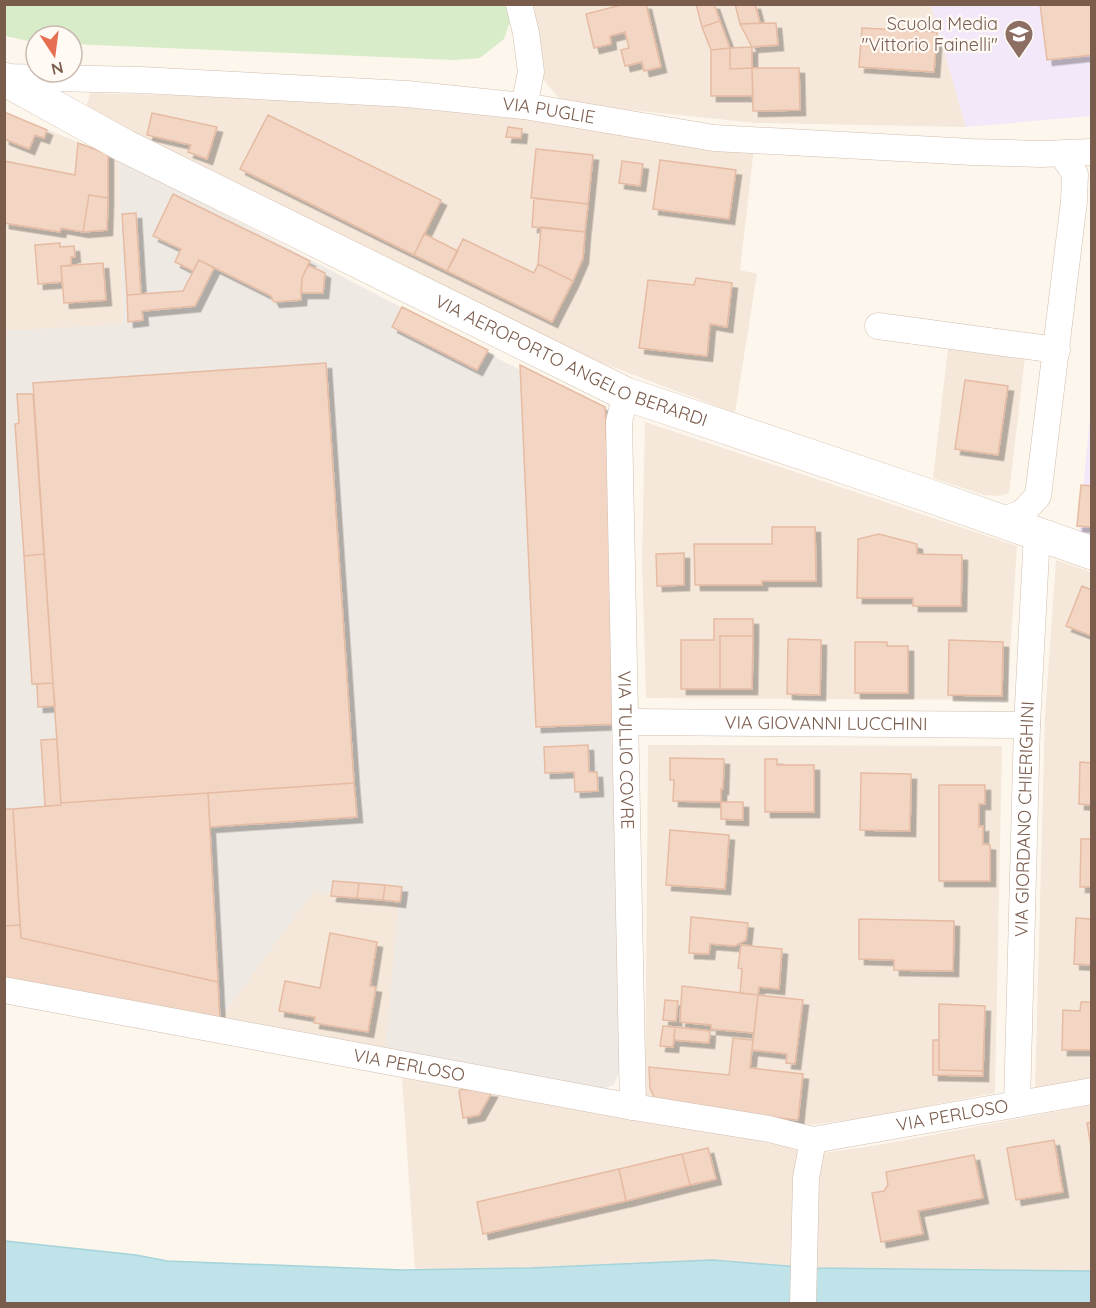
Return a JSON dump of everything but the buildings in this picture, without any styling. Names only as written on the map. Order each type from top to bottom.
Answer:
[{"type":"street","points":[[519,4],[526,33],[531,72],[524,106]]},
{"type":"street","name":"VIA PUGLIE","points":[[4,78],[141,80],[407,94],[524,106],[714,138],[1062,154],[1092,152]]},
{"type":"street","name":"VIA AEROPORTO ANGELO BERARDI","points":[[4,78],[125,146],[626,394],[1092,553]]},
{"type":"street","points":[[75,118],[72,102],[84,87],[141,80]]},
{"type":"street","points":[[1001,521],[1022,513],[1038,496],[1074,201],[1075,174],[1062,154]]},
{"type":"street","points":[[878,326],[1057,350]]},
{"type":"street","name":"VIA TULLIO COVRE","points":[[626,394],[619,422],[633,1107]]},
{"type":"street","name":"VIA GIORDANO CHIERIGHINI","points":[[1017,1104],[1027,725],[1037,533]]},
{"type":"street","name":"VIA GIOVANNI LUCCHINI","points":[[625,723],[1027,725]]},
{"type":"street","name":"VIA PERLOSO","points":[[4,990],[300,1047],[769,1129],[813,1140],[1092,1091]]},
{"type":"street","points":[[803,1304],[806,1178],[813,1140]]},
{"type":"shaded area","points":[[521,5],[931,5],[966,127],[756,123],[563,103],[541,77]]},
{"type":"shaded area","name":"Scuola Media \"Vittorio Fainelli\"","points":[[931,5],[1091,5],[1091,116],[966,127]]},
{"type":"shaded area","points":[[90,93],[435,102],[754,148],[740,270],[757,274],[735,413],[597,361],[85,113]]},
{"type":"shaded area","points":[[5,112],[119,159],[123,325],[5,331]]},
{"type":"shaded area","points":[[119,159],[600,412],[623,1063],[614,1085],[591,1092],[385,1052],[399,901],[313,892],[217,1023],[5,977],[5,331],[123,324]]},
{"type":"shaded area","points":[[950,331],[1027,340],[1009,493],[1000,496],[984,495],[933,478]]},
{"type":"shaded area","points":[[1091,406],[1091,537],[1079,532]]},
{"type":"shaded area","points":[[645,422],[1017,546],[1007,700],[646,698],[642,561]]},
{"type":"shaded area","points":[[1056,560],[1091,572],[1092,1082],[1035,1091],[1045,716]]},
{"type":"shaded area","points":[[648,745],[1002,746],[995,1093],[864,1118],[810,1125],[645,1100]]},
{"type":"shaded area","points":[[313,892],[400,901],[385,1052],[217,1023]]},
{"type":"shaded area","points":[[402,1078],[633,1112],[788,1147],[808,1155],[873,1146],[1091,1105],[1091,1271],[812,1268],[415,1270]]},
{"type":"green space","points":[[5,4],[505,4],[510,22],[504,39],[480,58],[454,60],[84,45],[84,24],[24,24],[24,40],[5,36]]},
{"type":"water","points":[[5,1241],[136,1255],[167,1261],[402,1270],[531,1268],[712,1260],[812,1268],[1092,1271],[1091,1304],[5,1304]]},
{"type":"place","name":"Scuola Media \"Vittorio Fainelli\"","points":[[1019,60]]}]
